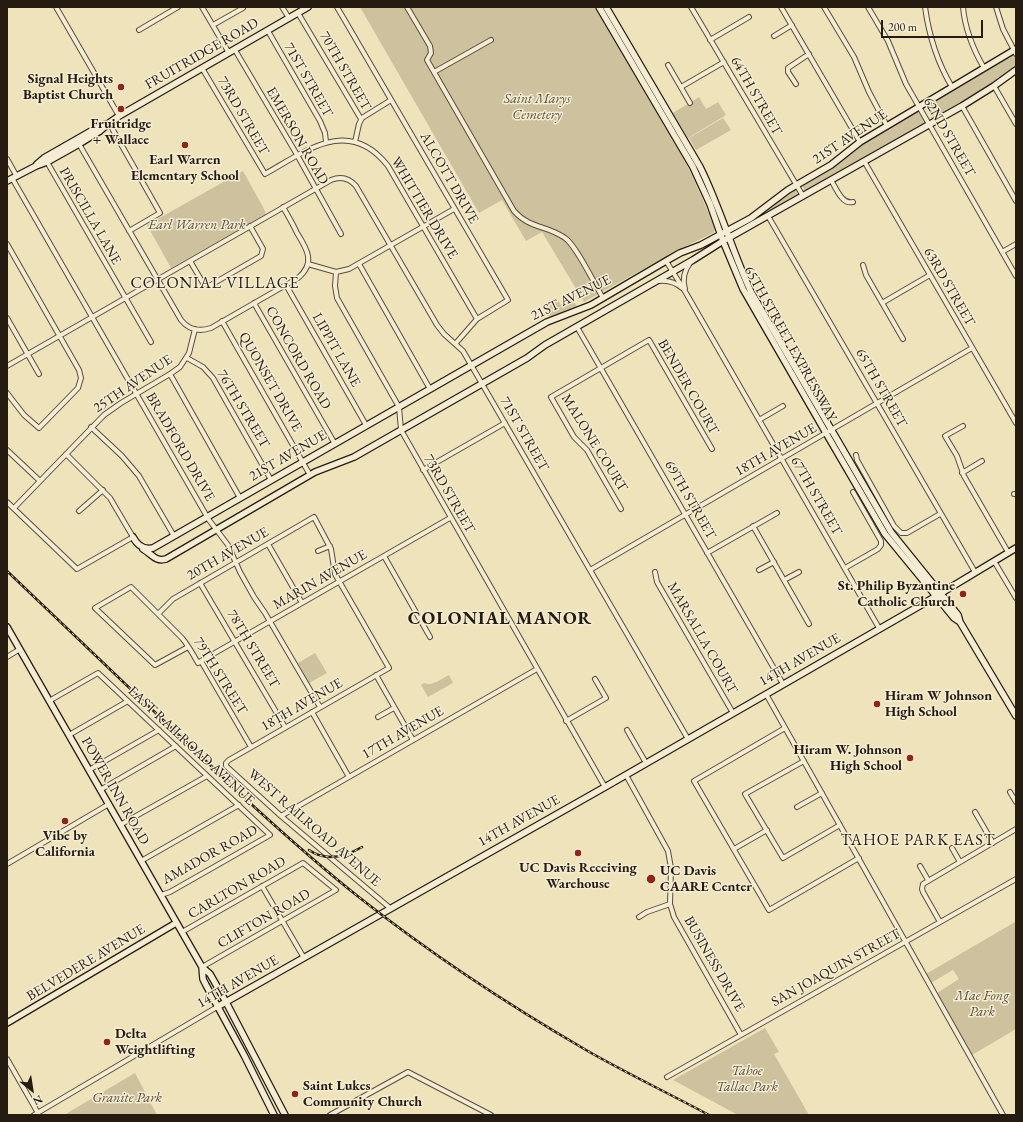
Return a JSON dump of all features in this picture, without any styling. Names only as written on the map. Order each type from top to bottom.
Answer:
[{"type":"main road","name":"FRUITRIDGE ROAD","points":[[12,178],[47,162],[79,144],[100,131],[119,116],[308,7]]},
{"type":"main road","name":"65TH STREET EXPRESSWAY","points":[[599,7],[693,167],[710,204],[723,241],[743,289],[829,432]]},
{"type":"main road","name":"65TH STREET EXPRESSWAY","points":[[606,7],[697,162],[713,195],[751,292],[885,534],[938,594]]},
{"type":"main road","name":"21ST AVENUE","points":[[138,545],[150,549],[162,543],[547,322],[586,307],[680,253],[701,245],[727,231],[763,210],[796,185],[832,165],[860,142],[1015,51]]},
{"type":"main road","name":"21ST AVENUE","points":[[159,560],[170,557],[310,475],[354,457],[482,384],[527,358],[545,345],[673,272],[723,241],[962,106],[1016,70]]},
{"type":"main road","name":"FRUITRIDGE ROAD","points":[[36,166],[44,158],[100,126],[109,123]]},
{"type":"main road","points":[[133,537],[138,545],[155,559],[159,560]]},
{"type":"main road","points":[[159,560],[155,552],[162,543]]},
{"type":"main road","name":"14TH AVENUE","points":[[217,1007],[626,775],[1016,548]]},
{"type":"main road","points":[[938,594],[958,614],[960,622],[1016,716]]},
{"type":"main road","name":"POWER INN ROAD","points":[[7,627],[176,923],[202,967],[210,974],[226,1002],[285,1115]]},
{"type":"main road","name":"BELVEDERE AVENUE","points":[[7,1023],[176,923]]},
{"type":"main road","name":"POWER INN ROAD","points":[[202,967],[203,979],[274,1115]]},
{"type":"street","points":[[56,7],[119,116]]},
{"type":"street","points":[[139,30],[178,7]]},
{"type":"street","points":[[202,7],[229,53]]},
{"type":"street","points":[[282,7],[289,18]]},
{"type":"street","name":"ALCOTT DRIVE","points":[[337,7],[508,300],[478,319],[456,344]]},
{"type":"street","points":[[407,7],[430,46],[430,53],[426,60],[514,211],[521,219],[530,224],[555,232],[566,238],[571,243],[603,298]]},
{"type":"street","name":"64TH STREET","points":[[691,7],[802,196]]},
{"type":"street","points":[[781,7],[860,142]]},
{"type":"street","points":[[824,7],[854,57],[869,92],[887,126]]},
{"type":"street","name":"62ND STREET","points":[[868,7],[888,41],[906,84],[1016,276]]},
{"type":"street","points":[[925,7],[934,47],[945,75],[952,87]]},
{"type":"street","points":[[963,7],[969,36],[976,54],[984,68]]},
{"type":"street","points":[[996,7],[1003,29],[1015,51]]},
{"type":"street","points":[[213,25],[243,8]]},
{"type":"street","name":"70TH STREET","points":[[298,12],[361,119],[355,142]]},
{"type":"street","points":[[710,40],[749,17]]},
{"type":"street","points":[[774,36],[792,25]]},
{"type":"street","name":"71ST STREET","points":[[268,31],[320,121],[325,133],[326,142]]},
{"type":"street","points":[[434,72],[491,40]]},
{"type":"street","name":"EMERSON ROAD","points":[[235,50],[341,234]]},
{"type":"street","points":[[796,84],[788,72],[788,68],[809,54]]},
{"type":"street","points":[[681,88],[724,62]]},
{"type":"street","points":[[668,65],[690,103]]},
{"type":"street","name":"73RD STREET","points":[[202,68],[265,174]]},
{"type":"street","points":[[994,86],[1016,124]]},
{"type":"street","points":[[361,119],[365,115],[391,100]]},
{"type":"street","points":[[962,106],[1016,200]]},
{"type":"street","points":[[109,123],[160,213],[129,231]]},
{"type":"street","name":"WHITTIER DRIVE","points":[[265,174],[313,147],[326,142],[342,140],[355,142],[368,147],[383,160],[478,319]]},
{"type":"street","points":[[79,144],[181,320],[187,326],[195,330],[206,330],[302,275],[308,264],[309,257],[306,248],[283,207]]},
{"type":"street","name":"BRADFORD DRIVE","points":[[7,159],[12,178],[207,517],[228,545],[240,572],[254,597],[270,621],[320,707]]},
{"type":"street","name":"63RD STREET","points":[[864,161],[1016,423]]},
{"type":"street","name":"PRISCILLA LANE","points":[[47,162],[150,342]]},
{"type":"street","name":"71ST STREET","points":[[7,366],[335,178],[342,178],[350,181],[356,186],[438,325],[444,334],[463,351],[472,365],[688,739]]},
{"type":"street","points":[[831,180],[844,201],[848,203],[853,202]]},
{"type":"street","points":[[308,264],[336,272],[345,271],[391,246],[454,208]]},
{"type":"street","name":"65TH STREET","points":[[768,216],[975,572]]},
{"type":"street","points":[[190,261],[203,283],[209,286],[262,256],[263,249],[250,226]]},
{"type":"street","points":[[7,244],[80,372],[81,382],[78,388],[39,428],[24,415],[7,393]]},
{"type":"street","points":[[1002,252],[1016,244]]},
{"type":"street","name":"67TH STREET","points":[[686,293],[684,276],[686,268],[693,260]]},
{"type":"street","name":"67TH STREET","points":[[666,261],[686,293],[879,628]]},
{"type":"street","points":[[359,264],[430,389]]},
{"type":"street","points":[[863,265],[866,275],[903,339]]},
{"type":"street","name":"73RD STREET","points":[[336,272],[335,292],[339,304],[399,407],[400,430],[604,787]]},
{"type":"street","points":[[882,303],[930,275]]},
{"type":"street","name":"67TH STREET","points":[[654,282],[674,282],[686,293]]},
{"type":"street","name":"LIPPIT LANE","points":[[286,285],[366,425]]},
{"type":"street","name":"CONCORD ROAD","points":[[254,303],[335,444]]},
{"type":"street","points":[[7,318],[38,374]]},
{"type":"street","name":"QUONSET DRIVE","points":[[222,321],[310,475]]},
{"type":"street","name":"69TH STREET","points":[[577,327],[783,684]]},
{"type":"street","name":"25TH AVENUE","points":[[14,508],[92,427],[112,409],[180,367],[187,358],[195,330]]},
{"type":"street","name":"BENDER COURT","points":[[601,368],[649,340],[712,449]]},
{"type":"street","name":"18TH AVENUE","points":[[590,570],[972,348]]},
{"type":"street","name":"76TH STREET","points":[[187,358],[203,367],[213,378],[272,480]]},
{"type":"street","name":"MALONE COURT","points":[[601,368],[551,397],[574,438],[587,450],[621,509]]},
{"type":"street","points":[[170,374],[240,498]]},
{"type":"street","points":[[759,420],[783,406]]},
{"type":"street","points":[[423,470],[505,423]]},
{"type":"street","points":[[963,426],[945,436],[957,456],[962,473],[1008,552]]},
{"type":"street","points":[[92,427],[122,456],[139,476],[174,536]]},
{"type":"street","points":[[7,450],[40,482]]},
{"type":"street","points":[[7,502],[77,569],[133,537],[104,490],[66,454]]},
{"type":"street","points":[[856,455],[856,460],[891,520],[901,533],[907,533],[940,514]]},
{"type":"street","points":[[962,473],[982,461]]},
{"type":"street","points":[[79,511],[104,490]]},
{"type":"street","points":[[845,568],[878,549],[881,545],[881,541],[853,492]]},
{"type":"street","points":[[707,553],[777,513]]},
{"type":"street","name":"20TH AVENUE","points":[[158,614],[173,599],[313,518],[330,546]]},
{"type":"street","name":"MARIN AVENUE","points":[[201,661],[450,518]]},
{"type":"street","points":[[753,526],[809,624]]},
{"type":"street","points":[[268,544],[302,603]]},
{"type":"street","points":[[318,551],[330,546],[334,570],[339,581]]},
{"type":"street","points":[[384,556],[430,637]]},
{"type":"street","points":[[994,561],[1016,598]]},
{"type":"street","points":[[759,570],[774,562]]},
{"type":"street","name":"MARSALLA COURT","points":[[655,572],[657,582],[733,713]]},
{"type":"street","points":[[784,580],[799,572]]},
{"type":"street","name":"18TH AVENUE","points":[[226,763],[285,727],[389,668],[339,581]]},
{"type":"street","name":"78TH STREET","points":[[200,583],[285,727]]},
{"type":"street","name":"79TH STREET","points":[[188,646],[155,665],[95,608],[131,587],[182,638],[188,646],[198,663],[201,661],[251,747]]},
{"type":"street","points":[[7,657],[20,650]]},
{"type":"street","name":"17TH AVENUE","points":[[281,816],[537,669]]},
{"type":"street","name":"EAST RAILROAD AVENUE","points":[[49,700],[98,673],[270,834]]},
{"type":"street","points":[[376,675],[413,740]]},
{"type":"street","points":[[566,721],[606,698],[595,679]]},
{"type":"street","points":[[766,694],[1004,1115]]},
{"type":"street","points":[[69,735],[128,701]]},
{"type":"street","points":[[378,717],[394,708]]},
{"type":"street","points":[[312,712],[350,777]]},
{"type":"street","points":[[785,728],[694,781],[769,910],[859,858]]},
{"type":"street","points":[[89,770],[158,730]]},
{"type":"street","points":[[627,730],[646,763]]},
{"type":"street","points":[[100,790],[176,746]]},
{"type":"street","points":[[804,761],[746,794],[766,830],[783,858],[840,825]]},
{"type":"street","name":"WEST RAILROAD AVENUE","points":[[226,763],[226,766],[229,769],[281,816],[390,908]]},
{"type":"street","name":"BUSINESS DRIVE","points":[[626,775],[668,851],[671,868],[670,904],[674,917],[741,1035]]},
{"type":"street","points":[[120,825],[208,776]]},
{"type":"street","points":[[1010,792],[1016,802]]},
{"type":"street","points":[[797,807],[822,793]]},
{"type":"street","points":[[7,864],[108,804]]},
{"type":"street","points":[[141,861],[239,805]]},
{"type":"street","points":[[975,812],[993,842]]},
{"type":"street","points":[[940,922],[922,889],[923,884],[1016,829]]},
{"type":"street","points":[[734,849],[766,830]]},
{"type":"street","name":"AMADOR ROAD","points":[[160,895],[170,892],[270,834]]},
{"type":"street","points":[[952,848],[960,862]]},
{"type":"street","name":"CARLTON ROAD","points":[[182,932],[303,863],[336,890]]},
{"type":"street","points":[[920,866],[928,880]]},
{"type":"street","name":"SAN JOAQUIN STREET","points":[[667,1077],[1016,879]]},
{"type":"street","points":[[262,886],[304,958]]},
{"type":"street","name":"CLIFTON ROAD","points":[[202,967],[336,890]]},
{"type":"street","name":"BUSINESS DRIVE","points":[[639,917],[647,912],[670,904]]},
{"type":"street","name":"14TH AVENUE","points":[[36,1114],[217,1007]]},
{"type":"street","points":[[7,1060],[36,1114]]},
{"type":"street","points":[[330,1115],[408,1072],[491,1115]]},
{"type":"green space","name":"Saint Marys Cemetery","points":[[360,7],[595,7],[685,161],[715,230],[713,233],[676,251],[584,302],[542,232],[526,241],[502,200],[479,213]]},
{"type":"green space","points":[[1012,54],[1016,59],[1016,65],[992,83],[932,119],[925,106]]},
{"type":"green space","points":[[699,97],[706,109],[718,102],[726,115],[688,138],[673,113]]},
{"type":"green space","points":[[918,109],[926,123],[805,191],[801,184],[861,144]]},
{"type":"green space","points":[[723,118],[731,130],[696,150],[689,138]]},
{"type":"green space","name":"Earl Warren Park","points":[[243,171],[266,214],[171,268],[147,225]]},
{"type":"green space","points":[[795,188],[799,195],[743,226]]},
{"type":"green space","points":[[557,299],[561,305],[563,304],[565,306],[571,302],[571,299],[577,306],[550,317],[545,312],[547,310],[545,306]]},
{"type":"green space","points":[[315,653],[327,673],[309,683],[298,663]]},
{"type":"green space","points":[[449,675],[453,683],[428,697],[421,685],[424,683],[433,683]]},
{"type":"green space","name":"Mae Fong Park","points":[[1015,922],[1016,1029],[972,1055],[937,993],[959,979],[953,970],[931,983],[926,974]]},
{"type":"green space","name":"Tahoe Tallac Park","points":[[765,1028],[779,1052],[774,1054],[809,1115],[738,1115],[673,1080]]},
{"type":"green space","name":"Granite Park","points":[[135,1073],[157,1115],[64,1115]]},
{"type":"railway","points":[[7,571],[250,803],[332,875],[387,919],[442,959],[527,1015],[601,1058],[709,1115]]},
{"type":"railway","points":[[309,850],[322,856],[336,857],[342,856],[362,847]]},
{"type":"place","name":"Signal Heights Baptist Church","points":[[121,87]]},
{"type":"place","name":"Fruitridge + Wallace","points":[[121,109]]},
{"type":"place","name":"Earl Warren Elementary School","points":[[185,145]]},
{"type":"place","name":"St. Philip Byzantine Catholic Church","points":[[963,594]]},
{"type":"place","name":"Hiram W Johnson High School","points":[[877,704]]},
{"type":"place","name":"Hiram W. Johnson High School","points":[[910,758]]},
{"type":"place","name":"Vibe by California","points":[[65,821]]},
{"type":"place","name":"UC Davis Receiving Warehouse","points":[[578,853]]},
{"type":"place","name":"UC Davis CAARE Center","points":[[651,879]]},
{"type":"place","name":"Delta Weightlifting","points":[[107,1042]]},
{"type":"place","name":"Saint Lukes Community Church","points":[[295,1094]]},
{"type":"district","name":"COLONIAL VILLAGE","points":[[215,284]]},
{"type":"district","name":"COLONIAL MANOR","points":[[500,619]]},
{"type":"district","name":"TAHOE PARK EAST","points":[[918,841]]}]
